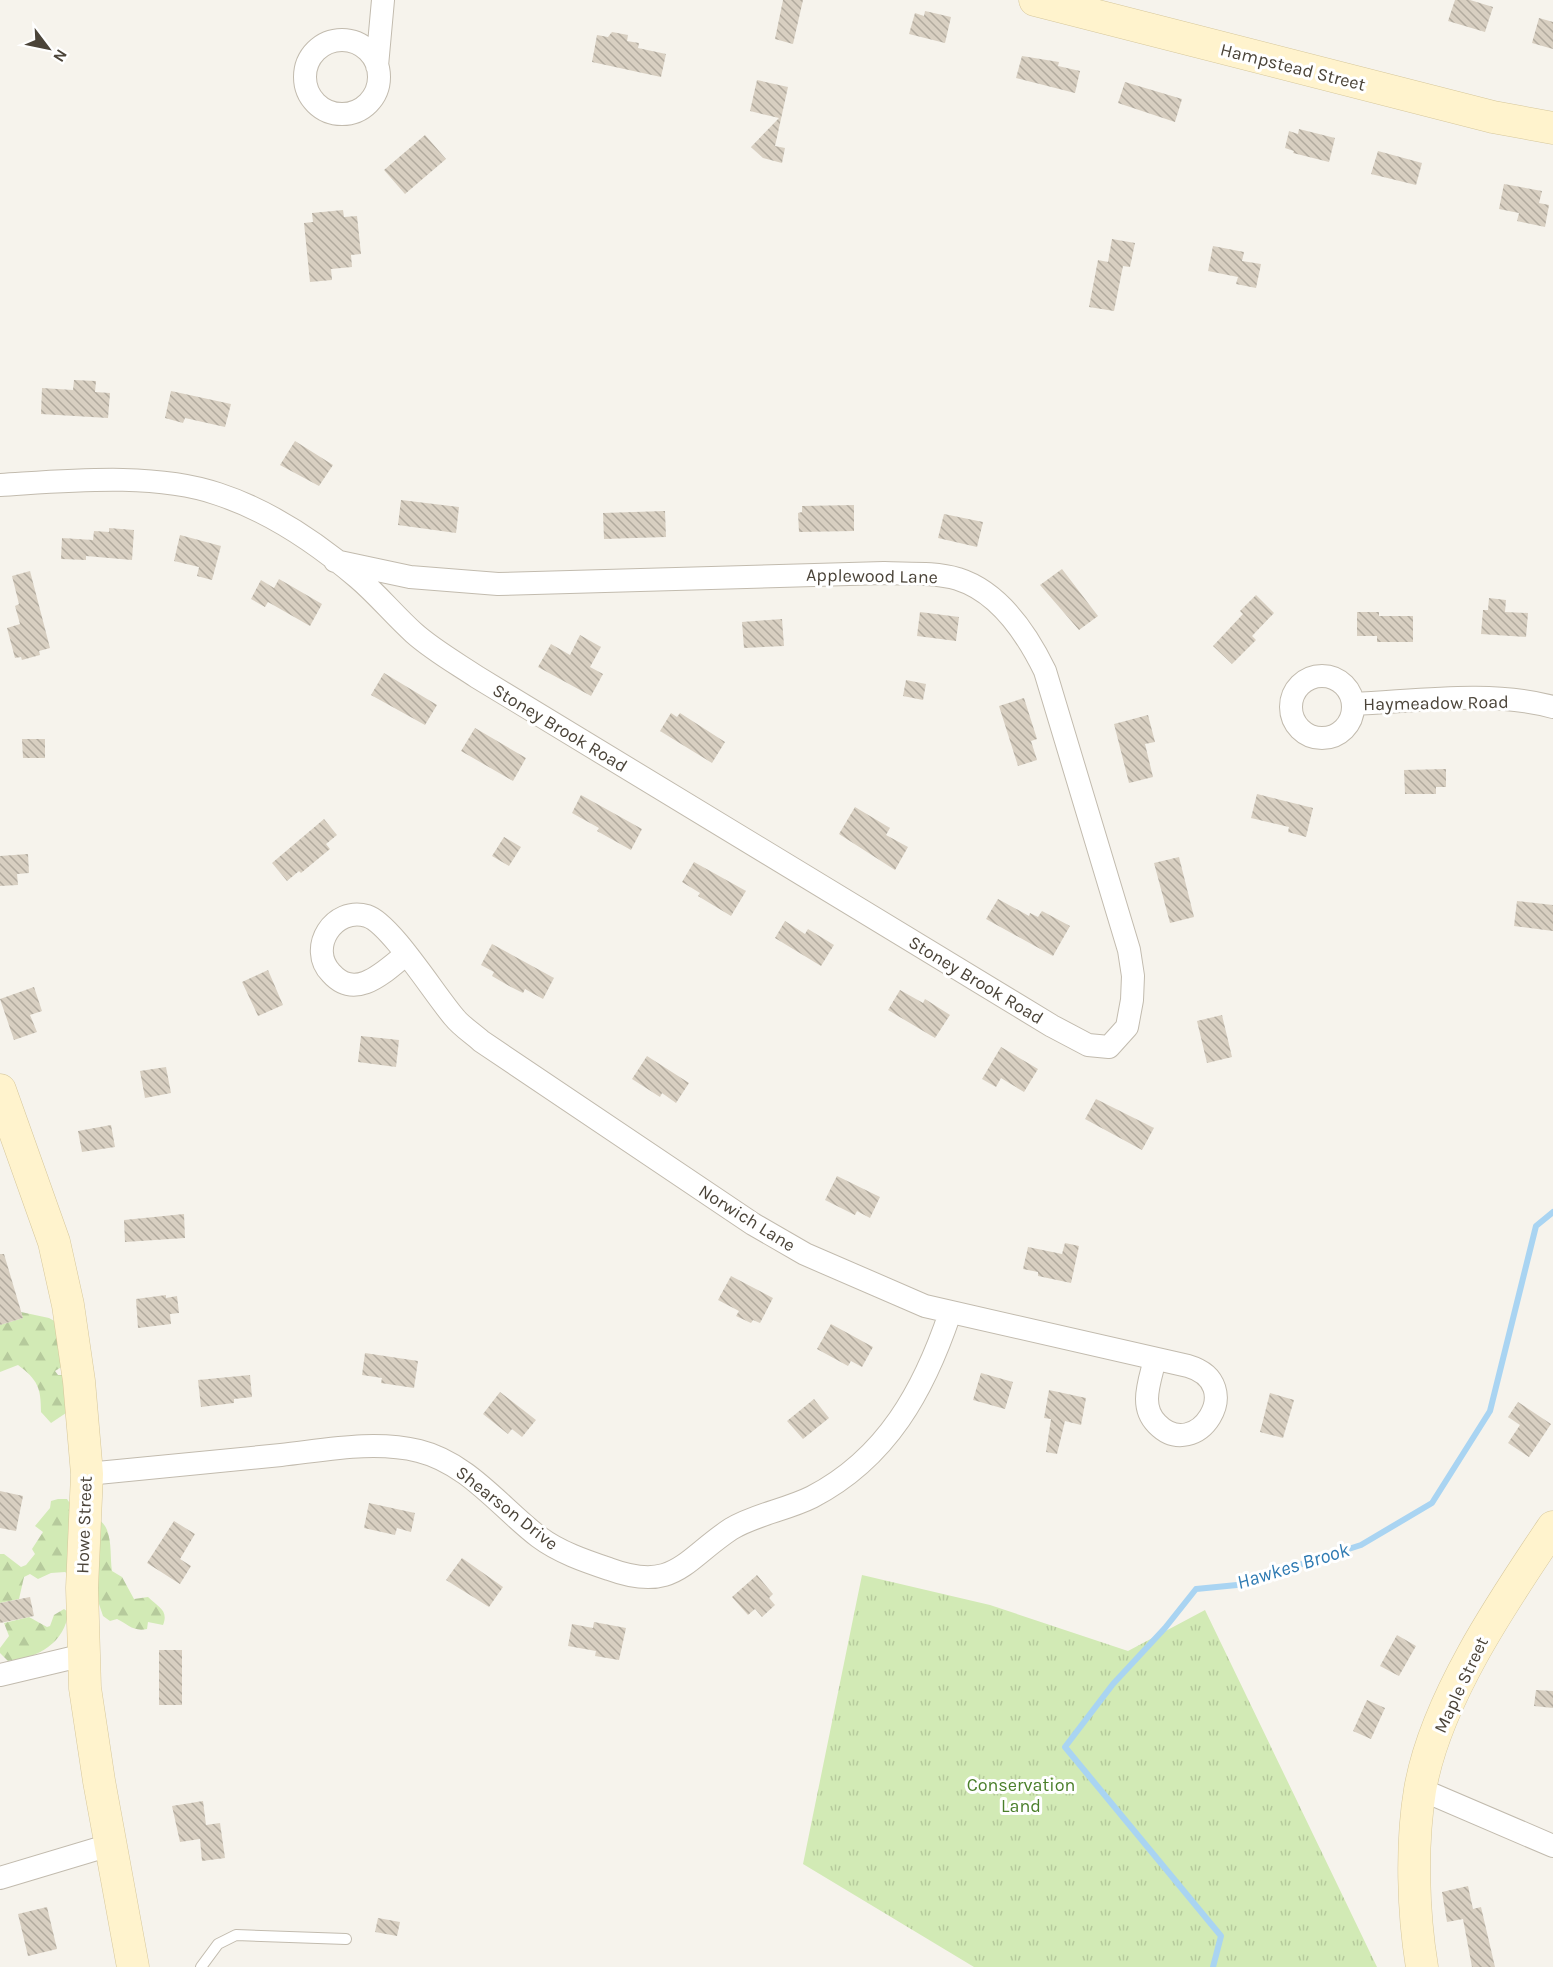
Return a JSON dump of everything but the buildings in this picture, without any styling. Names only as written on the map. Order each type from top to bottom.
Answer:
[{"type":"street","points":[[377,66],[383,0]]},
{"type":"street","name":"Hampstead Street","points":[[1035,0],[1106,9],[1493,117],[1553,128]]},
{"type":"street","name":"Stoney Brook Road","points":[[0,485],[85,480],[150,483],[194,488],[216,494],[265,514],[291,528],[358,578],[416,634],[477,677],[1052,1026],[1088,1045],[1109,1047]]},
{"type":"street","name":"Applewood Lane","points":[[335,561],[410,577],[498,584],[884,573],[934,575],[958,579],[979,590],[1017,624],[1033,646],[1045,671],[1129,950],[1133,976],[1132,1000],[1126,1027],[1109,1047]]},
{"type":"street","name":"Haymeadow Road","points":[[1354,704],[1472,699],[1513,700],[1553,707]]},
{"type":"street","name":"Norwich Lane","points":[[405,955],[455,1018],[481,1041],[753,1224],[805,1254],[865,1282],[950,1313],[1155,1359]]},
{"type":"street","name":"Howe Street","points":[[0,1090],[54,1242],[68,1305],[79,1381],[87,1474],[82,1588],[85,1688],[110,1845],[134,1967]]},
{"type":"street","name":"Shearson Drive","points":[[87,1474],[361,1446],[402,1448],[433,1455],[456,1467],[536,1535],[562,1551],[629,1576],[663,1576],[694,1560],[733,1528],[811,1497],[836,1483],[865,1460],[900,1421],[916,1395],[937,1351],[950,1313]]},
{"type":"street","name":"Maple Street","points":[[1422,1967],[1417,1922],[1416,1843],[1420,1789],[1442,1718],[1465,1671],[1516,1582],[1553,1527]]},
{"type":"street","points":[[0,1675],[84,1655]]},
{"type":"street","points":[[1420,1789],[1553,1846]]},
{"type":"street","points":[[0,1878],[110,1845]]},
{"type":"lane","points":[[201,1967],[218,1944],[236,1935],[346,1938]]},
{"type":"green space","points":[[21,1312],[49,1318],[58,1323],[63,1366],[55,1371],[58,1375],[64,1375],[69,1411],[51,1423],[41,1412],[39,1391],[30,1375],[18,1365],[0,1372],[0,1325],[23,1318]]},
{"type":"green space","points":[[67,1499],[76,1508],[94,1516],[104,1524],[110,1540],[112,1571],[122,1577],[134,1599],[148,1597],[162,1609],[165,1616],[163,1625],[148,1622],[147,1629],[138,1629],[117,1619],[110,1621],[103,1616],[96,1595],[65,1572],[51,1573],[38,1579],[30,1574],[24,1577],[19,1599],[0,1603],[0,1554],[4,1554],[21,1567],[26,1565],[35,1554],[32,1549],[43,1532],[35,1526],[50,1508],[51,1501]]},
{"type":"green space","name":"Conservation Land","points":[[862,1575],[990,1605],[1128,1651],[1205,1610],[1377,1967],[974,1967],[803,1864]]},
{"type":"green space","points":[[64,1609],[68,1612],[66,1623],[56,1640],[48,1647],[19,1660],[8,1661],[0,1653],[0,1648],[9,1636],[4,1623],[29,1617],[47,1627],[50,1626],[54,1615]]},
{"type":"waterway","name":"Hawkes Brook","points":[[1213,1967],[1221,1936],[1065,1747],[1113,1684],[1165,1628],[1196,1589],[1237,1585],[1361,1545],[1432,1503],[1490,1411],[1536,1226],[1553,1212]]}]
